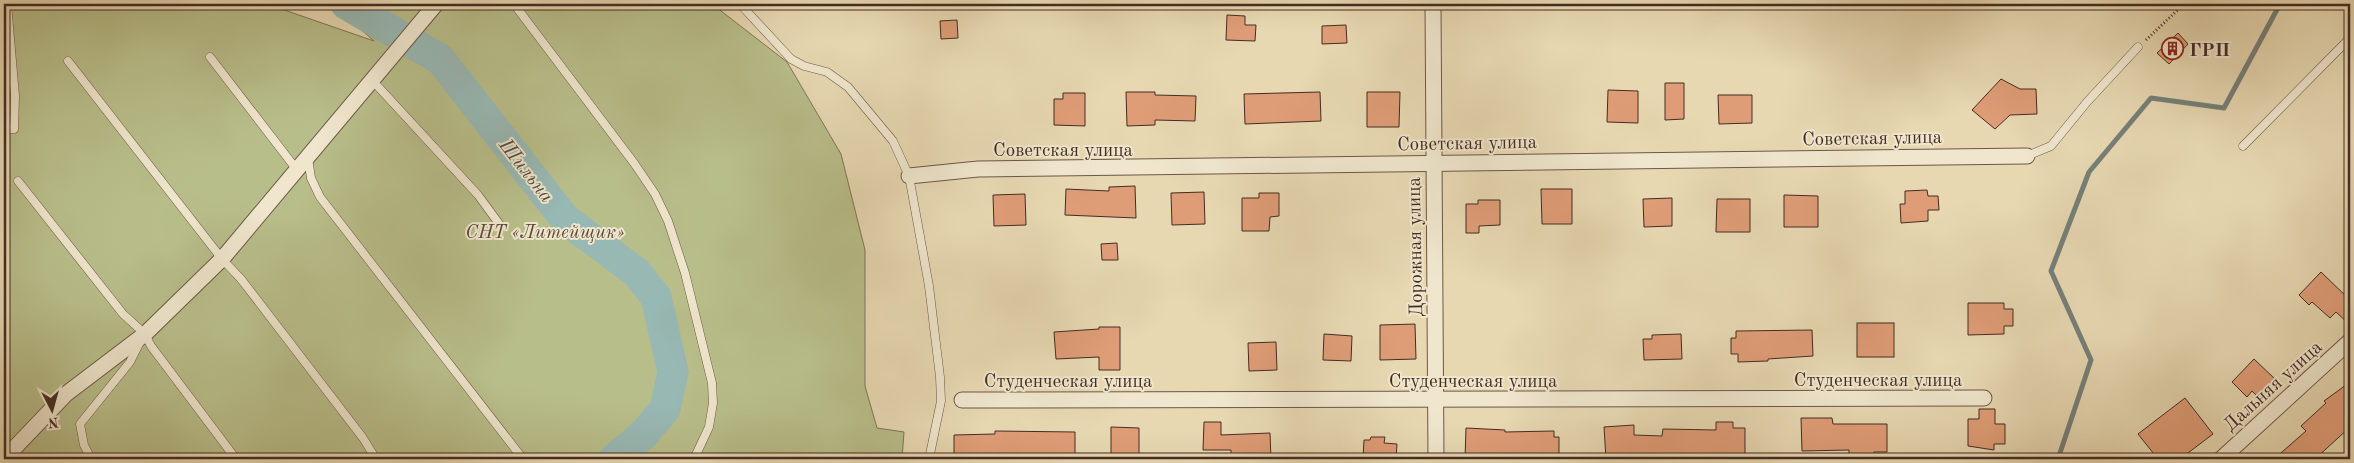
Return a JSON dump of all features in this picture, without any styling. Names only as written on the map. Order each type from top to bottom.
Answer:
[{"type":"street","points":[[4,459],[66,394],[145,334],[222,259],[436,4]]},
{"type":"street","name":"Дорожная улица","points":[[1433,4],[1436,459]]},
{"type":"street","name":"Советская улица","points":[[909,176],[978,169],[2027,156]]},
{"type":"street","name":"Дальняя улица","points":[[2221,459],[2350,341]]},
{"type":"street","name":"Студенческая улица","points":[[962,400],[1984,398]]},
{"type":"lane","points":[[4,129],[14,129],[15,96],[7,40],[7,4]]},
{"type":"lane","points":[[514,4],[634,163],[655,194],[668,221],[685,273],[712,382],[713,403],[709,427],[694,459]]},
{"type":"lane","points":[[740,4],[791,59],[804,66],[827,72],[848,87],[893,141],[909,176],[929,286],[940,377],[940,401],[929,459]]},
{"type":"lane","points":[[2243,146],[2350,38]]},
{"type":"lane","points":[[2027,156],[2051,146],[2087,102],[2138,47]]},
{"type":"lane","points":[[210,57],[297,170]]},
{"type":"lane","points":[[68,61],[222,259],[241,279],[357,431],[376,459]]},
{"type":"lane","points":[[372,80],[478,195],[500,225]]},
{"type":"lane","points":[[308,158],[312,178],[320,196],[523,459]]},
{"type":"lane","points":[[18,181],[124,314],[145,334],[151,346],[236,459]]},
{"type":"lane","points":[[91,459],[84,445],[80,424],[130,362],[145,334]]},
{"type":"path","points":[[2138,47],[2184,4]]},
{"type":"green space","name":"СНТ «Литейщик»","points":[[4,4],[267,4],[374,41],[332,4],[712,4],[787,62],[841,154],[865,250],[865,386],[877,428],[904,432],[902,459],[4,459]]},
{"type":"building","points":[[1227,15],[1245,16],[1245,25],[1256,25],[1255,41],[1226,40]]},
{"type":"building","points":[[957,20],[958,38],[941,39],[940,21]]},
{"type":"building","points":[[1346,25],[1347,43],[1322,44],[1322,26]]},
{"type":"building","name":"ГРП","points":[[2178,33],[2188,44],[2169,64],[2157,53]]},
{"type":"building","points":[[2001,79],[2020,89],[2036,89],[2037,114],[2010,115],[1995,129],[1972,110]]},
{"type":"building","points":[[1665,83],[1684,83],[1684,119],[1665,120]]},
{"type":"building","points":[[1608,90],[1638,91],[1638,123],[1607,122]]},
{"type":"building","points":[[1126,92],[1155,92],[1155,95],[1196,96],[1195,121],[1155,120],[1155,125],[1127,126]]},
{"type":"building","points":[[1320,92],[1321,121],[1245,124],[1244,94]]},
{"type":"building","points":[[1367,92],[1400,92],[1399,127],[1367,127]]},
{"type":"building","points":[[1063,93],[1085,93],[1085,126],[1054,125],[1054,99],[1063,99]]},
{"type":"building","points":[[1718,95],[1752,95],[1752,123],[1719,124]]},
{"type":"building","points":[[1135,186],[1136,218],[1065,215],[1066,189],[1109,191],[1109,187]]},
{"type":"building","points":[[1541,189],[1572,189],[1572,224],[1542,224]]},
{"type":"building","points":[[1927,190],[1928,196],[1938,196],[1939,210],[1928,210],[1928,221],[1901,223],[1900,204],[1905,204],[1905,191]]},
{"type":"building","points":[[1204,192],[1205,224],[1172,225],[1171,193]]},
{"type":"building","points":[[1259,193],[1279,193],[1279,216],[1270,217],[1269,231],[1242,231],[1242,198],[1259,198]]},
{"type":"building","points":[[1025,194],[1026,225],[994,226],[993,195]]},
{"type":"building","points":[[1784,195],[1818,196],[1818,227],[1784,227]]},
{"type":"building","points":[[1672,198],[1672,226],[1644,227],[1643,199]]},
{"type":"building","points":[[1717,199],[1750,199],[1750,232],[1716,232]]},
{"type":"building","points":[[1478,200],[1500,200],[1500,225],[1479,226],[1479,233],[1466,233],[1466,204],[1478,204]]},
{"type":"building","points":[[1117,243],[1118,260],[1102,260],[1101,244]]},
{"type":"building","points":[[2321,272],[2350,300],[2350,325],[2336,312],[2330,318],[2312,302],[2309,305],[2299,295]]},
{"type":"building","points":[[1968,303],[2004,303],[2004,309],[2013,309],[2013,326],[2004,326],[2004,334],[1968,335]]},
{"type":"building","points":[[1857,323],[1894,323],[1894,357],[1857,357]]},
{"type":"building","points":[[1415,324],[1416,359],[1380,360],[1380,325]]},
{"type":"building","points":[[1099,327],[1120,327],[1120,370],[1099,370],[1099,357],[1056,359],[1054,332],[1099,329]]},
{"type":"building","points":[[1812,330],[1813,356],[1738,362],[1738,354],[1731,354],[1731,338],[1736,338],[1736,331]]},
{"type":"building","points":[[1324,334],[1352,336],[1351,361],[1323,360]]},
{"type":"building","points":[[1681,334],[1682,359],[1644,360],[1643,339],[1652,339],[1652,335]]},
{"type":"building","points":[[1276,342],[1277,370],[1249,371],[1248,343]]},
{"type":"building","points":[[2254,359],[2276,380],[2259,398],[2252,391],[2247,397],[2232,382]]},
{"type":"building","points":[[2350,382],[2350,427],[2315,459],[2274,459],[2306,431],[2301,426],[2326,403],[2324,401]]},
{"type":"building","points":[[2185,398],[2213,434],[2180,459],[2158,459],[2138,434]]},
{"type":"building","points":[[1979,409],[1995,409],[1995,424],[2005,424],[2005,444],[1994,444],[1994,450],[1968,446],[1968,419],[1979,419]]},
{"type":"building","points":[[1801,418],[1832,418],[1833,424],[1887,424],[1887,452],[1874,452],[1874,458],[1849,459],[1849,450],[1802,451]]},
{"type":"building","points":[[1204,422],[1221,422],[1221,435],[1270,433],[1271,459],[1231,458],[1231,450],[1203,450]]},
{"type":"building","points":[[1716,422],[1733,422],[1733,428],[1745,428],[1745,459],[1606,459],[1604,427],[1634,425],[1634,435],[1662,436],[1663,429],[1716,430]]},
{"type":"building","points":[[1111,427],[1139,428],[1139,459],[1111,459]]},
{"type":"building","points":[[1466,428],[1505,430],[1505,432],[1554,431],[1554,437],[1559,437],[1559,459],[1465,459]]},
{"type":"building","points":[[995,431],[1075,432],[1075,459],[954,459],[954,435],[995,434]]},
{"type":"building","points":[[1371,437],[1385,437],[1384,443],[1397,444],[1396,459],[1363,459],[1364,440],[1370,440]]},
{"type":"waterway","name":"Шильна","points":[[346,4],[440,59],[565,219],[636,272],[656,297],[673,372],[665,409],[643,435],[614,459]]},
{"type":"waterway","points":[[2058,459],[2091,360],[2051,271],[2089,172],[2151,98],[2224,108],[2280,4]]},
{"type":"place","name":"ГРП","points":[[2173,49]]}]
